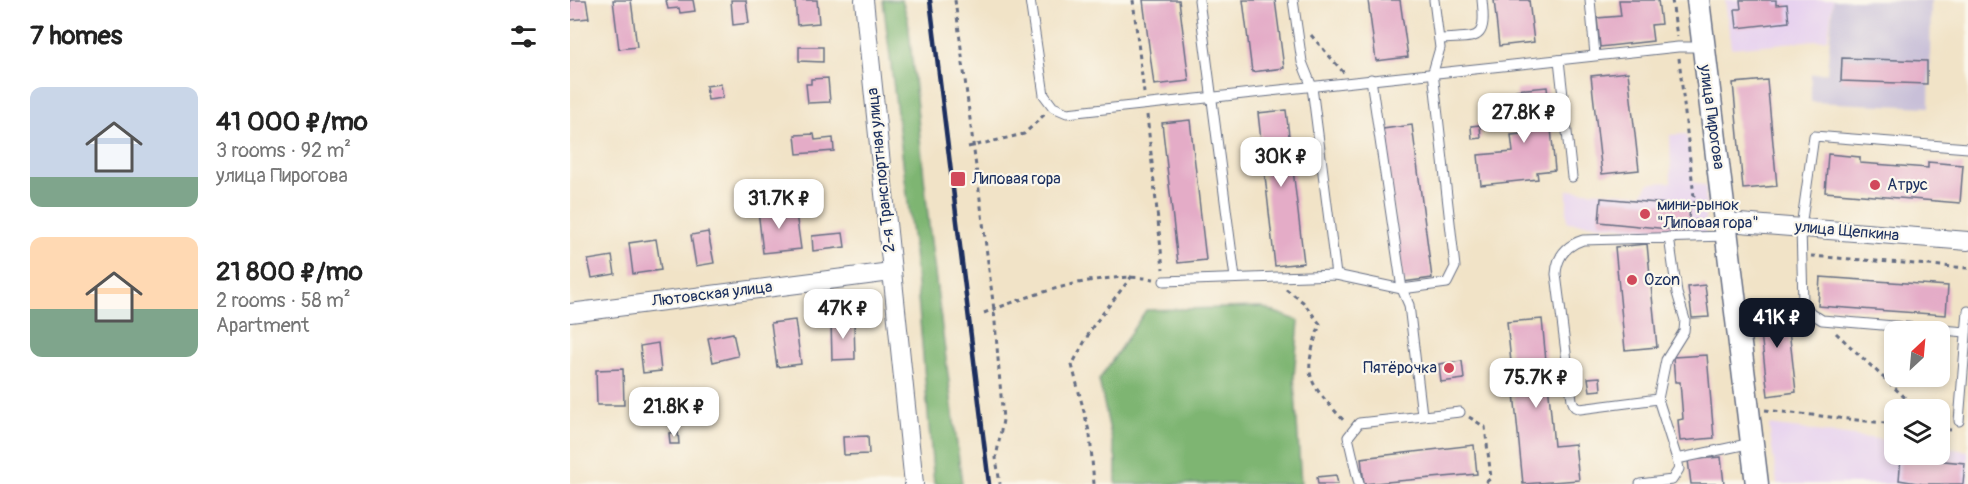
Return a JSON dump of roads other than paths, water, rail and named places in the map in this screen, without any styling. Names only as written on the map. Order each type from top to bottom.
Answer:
[{"type":"street","name":"2-я Транспортная улица","points":[[864,0],[914,484]]},
{"type":"street","name":"улица Пирогова","points":[[1698,0],[1702,47],[1728,229],[1757,484]]},
{"type":"street","name":"улица Щепкина","points":[[1728,229],[1801,227],[1968,241]]},
{"type":"street","name":"Лютовская улица","points":[[570,312],[891,272]]},
{"type":"lane","points":[[1030,0],[1044,95],[1053,106],[1067,113],[1433,72],[1678,47],[1702,47]]},
{"type":"lane","points":[[1199,0],[1235,278]]},
{"type":"lane","points":[[1293,0],[1302,62],[1312,87],[1336,275]]},
{"type":"lane","points":[[1164,280],[1336,275],[1402,289],[1447,283],[1455,267],[1433,72],[1440,48],[1434,0]]},
{"type":"lane","points":[[1439,39],[1474,36],[1481,32],[1485,25],[1482,0]]},
{"type":"lane","points":[[1590,0],[1595,56]]},
{"type":"lane","points":[[1559,60],[1572,177]]},
{"type":"lane","points":[[1371,79],[1402,289],[1409,305],[1422,416]]},
{"type":"lane","points":[[1966,332],[1822,320],[1811,313],[1803,303],[1801,227],[1814,136],[1968,148]]},
{"type":"lane","points":[[1658,399],[1580,409],[1575,407],[1572,400],[1556,274],[1559,258],[1575,242],[1698,235],[1728,229]]},
{"type":"lane","points":[[1640,484],[1672,480],[1679,469],[1658,399],[1666,360],[1684,332],[1685,320],[1677,293],[1669,237]]},
{"type":"lane","points":[[1959,421],[1968,311]]},
{"type":"lane","points":[[1359,484],[1348,437],[1359,423],[1460,412]]},
{"type":"lane","points":[[1677,459],[1752,443]]},
{"type":"railway","points":[[930,0],[989,484]]},
{"type":"place","name":"Липовая гора","points":[[958,179]]},
{"type":"place","name":"Атрус","points":[[1875,185]]},
{"type":"place","name":"мини-рынок \"Липовая гора\"","points":[[1645,214]]},
{"type":"place","name":"Ozon","points":[[1632,280]]},
{"type":"place","name":"Пятёрочка","points":[[1449,368]]}]
